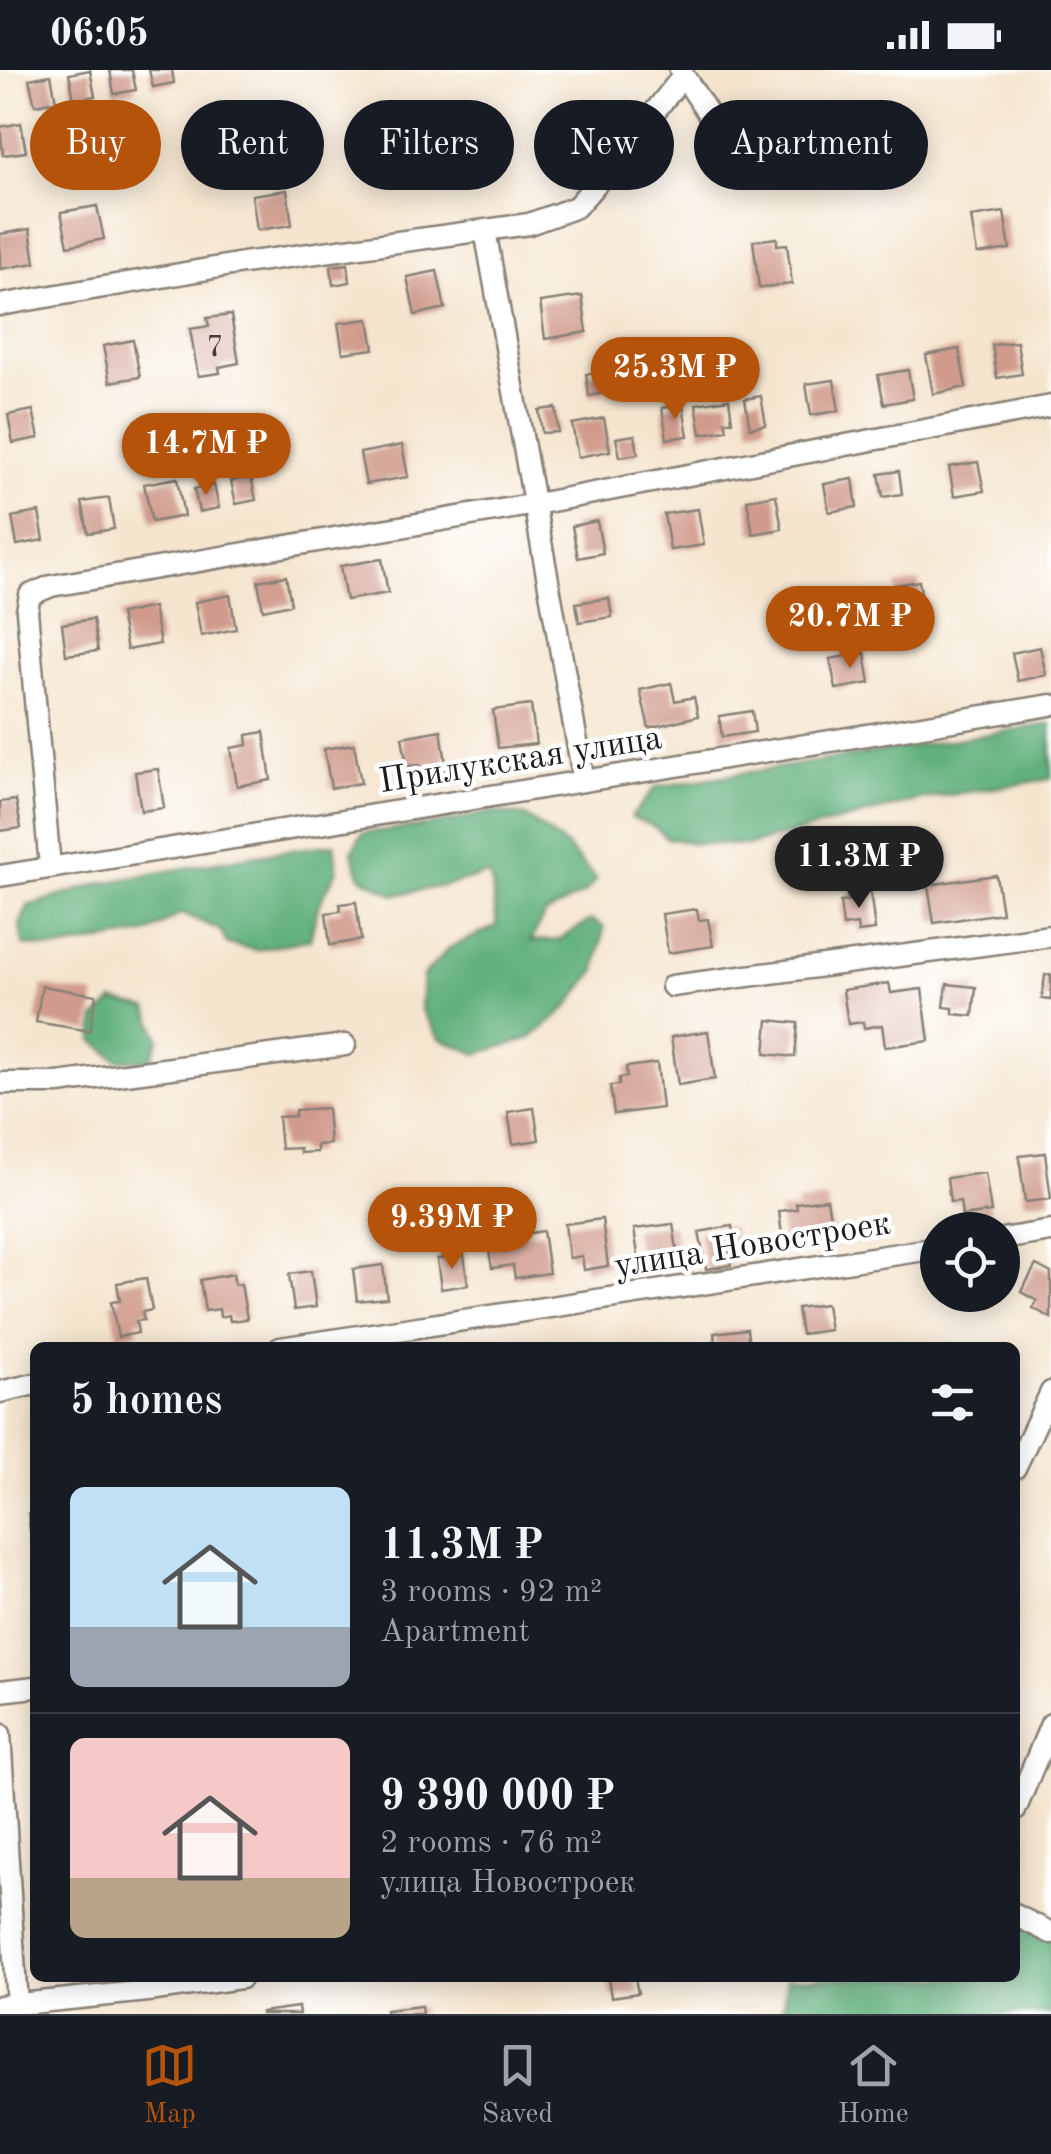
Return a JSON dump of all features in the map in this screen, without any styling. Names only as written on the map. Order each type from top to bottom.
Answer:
[{"type":"street","points":[[0,304],[243,263],[529,224],[576,207],[681,73],[699,100]]},
{"type":"street","points":[[485,230],[584,781]]},
{"type":"street","points":[[50,868],[27,610],[30,594],[51,586],[534,504],[1051,406]]},
{"type":"street","name":"Прилукская улица","points":[[0,877],[1051,705]]},
{"type":"street","points":[[672,986],[1051,936]]},
{"type":"street","points":[[0,1083],[58,1083],[345,1045]]},
{"type":"street","points":[[1020,1235],[1051,1231]]},
{"type":"street","name":"улица Новостроек","points":[[319,1342],[920,1251]]},
{"type":"street","points":[[0,1392],[30,1385]]},
{"type":"street","points":[[1020,1461],[1044,1427],[1051,1392]]},
{"type":"street","points":[[0,1691],[30,1688]]},
{"type":"street","points":[[1020,1799],[1051,1724]]},
{"type":"street","points":[[0,1734],[8,2006],[212,1982]]},
{"type":"street","points":[[1020,1918],[1051,1933]]},
{"type":"green space","points":[[1051,724],[1051,779],[923,799],[749,845],[667,838],[655,827],[631,817],[656,787]]},
{"type":"green space","points":[[491,812],[525,816],[566,846],[596,879],[586,892],[544,915],[531,941],[558,940],[591,920],[604,927],[596,970],[565,1010],[531,1038],[477,1054],[439,1038],[421,1009],[423,976],[449,948],[497,926],[488,874],[394,895],[361,877],[352,852],[362,833],[438,824]]},
{"type":"green space","points":[[334,844],[337,870],[318,907],[310,939],[257,950],[227,944],[220,930],[182,913],[148,933],[58,949],[23,945],[20,925],[28,906],[98,884]]},
{"type":"green space","points":[[113,1001],[148,1008],[159,1039],[150,1061],[117,1060],[93,1040],[96,1018]]},
{"type":"green space","points":[[1020,1923],[1051,1938],[1051,2014],[782,2014],[786,1982],[1020,1982]]},
{"type":"building","points":[[90,70],[95,96],[74,100],[69,74]]},
{"type":"building","points":[[110,70],[132,70],[136,90],[114,94]]},
{"type":"building","points":[[149,70],[172,70],[174,83],[153,87]]},
{"type":"building","points":[[51,75],[56,100],[34,100],[29,79]]},
{"type":"building","points":[[21,123],[26,152],[3,155],[0,127]]},
{"type":"building","points":[[287,190],[292,225],[257,230],[252,195]]},
{"type":"building","points":[[97,206],[104,239],[68,246],[61,212]]},
{"type":"building","points":[[1004,212],[1010,249],[977,254],[971,217]]},
{"type":"building","points":[[30,229],[35,263],[0,269],[0,234]]},
{"type":"building","points":[[777,238],[777,245],[787,244],[792,284],[759,288],[753,241]]},
{"type":"building","points":[[348,264],[350,282],[333,285],[331,266]]},
{"type":"building","points":[[437,271],[445,308],[415,315],[407,277]]},
{"type":"building","points":[[582,296],[587,332],[545,339],[540,302]]},
{"type":"building","points":[[231,315],[239,363],[219,367],[220,373],[198,376],[190,329],[209,326],[207,318]]},
{"type":"building","points":[[369,319],[374,349],[343,353],[338,323]]},
{"type":"building","points":[[133,340],[140,377],[110,382],[103,346]]},
{"type":"building","points":[[1017,342],[1022,374],[997,378],[992,345]]},
{"type":"building","points":[[959,349],[966,387],[933,394],[926,355]]},
{"type":"building","points":[[908,370],[913,399],[884,404],[878,375]]},
{"type":"building","points":[[601,372],[604,393],[589,396],[586,374]]},
{"type":"building","points":[[834,380],[839,411],[811,415],[806,384]]},
{"type":"building","points":[[761,396],[766,425],[750,428],[745,399]]},
{"type":"building","points":[[729,399],[732,421],[725,421],[727,430],[701,434],[696,404]]},
{"type":"building","points":[[683,405],[688,436],[667,439],[662,408]]},
{"type":"building","points":[[556,408],[558,432],[542,433],[539,410]]},
{"type":"building","points":[[33,410],[39,438],[13,443],[8,415]]},
{"type":"building","points":[[604,418],[610,451],[578,457],[572,424]]},
{"type":"building","points":[[635,435],[638,454],[620,457],[616,438]]},
{"type":"building","points":[[402,445],[408,477],[366,484],[360,453]]},
{"type":"building","points":[[978,462],[984,491],[954,496],[949,467]]},
{"type":"building","points":[[899,471],[902,494],[883,497],[879,474]]},
{"type":"building","points":[[251,477],[256,500],[236,504],[231,481]]},
{"type":"building","points":[[177,478],[184,516],[152,522],[144,484]]},
{"type":"building","points":[[853,479],[857,507],[829,512],[824,484]]},
{"type":"building","points":[[214,485],[219,508],[199,512],[194,489]]},
{"type":"building","points":[[776,495],[782,529],[753,534],[747,500]]},
{"type":"building","points":[[109,498],[114,529],[88,533],[82,502]]},
{"type":"building","points":[[698,509],[704,545],[670,550],[664,514]]},
{"type":"building","points":[[39,512],[44,540],[17,545],[12,517]]},
{"type":"building","points":[[597,521],[603,553],[578,558],[572,526]]},
{"type":"building","points":[[382,559],[388,593],[346,600],[340,566]]},
{"type":"building","points":[[286,576],[291,604],[263,610],[258,581]]},
{"type":"building","points":[[919,581],[924,611],[901,616],[895,585]]},
{"type":"building","points":[[230,595],[236,629],[201,636],[195,602]]},
{"type":"building","points":[[609,598],[612,617],[579,622],[576,603]]},
{"type":"building","points":[[153,607],[160,644],[127,650],[120,614]]},
{"type":"building","points":[[93,619],[98,651],[66,655],[62,624]]},
{"type":"building","points":[[1040,647],[1046,675],[1018,681],[1012,653]]},
{"type":"building","points":[[865,653],[870,683],[836,689],[830,659]]},
{"type":"building","points":[[671,683],[675,701],[694,697],[698,716],[649,728],[640,690]]},
{"type":"building","points":[[531,705],[536,744],[498,748],[493,710]]},
{"type":"building","points":[[752,711],[755,732],[722,737],[719,716]]},
{"type":"building","points":[[441,730],[447,770],[422,775],[420,765],[407,766],[402,737]]},
{"type":"building","points":[[264,732],[271,780],[237,786],[231,748],[248,745],[247,735]]},
{"type":"building","points":[[354,744],[361,783],[331,788],[324,749]]},
{"type":"building","points":[[158,769],[164,808],[141,811],[135,772]]},
{"type":"building","points":[[16,800],[21,828],[0,831],[0,802]]},
{"type":"building","points":[[996,875],[1002,913],[934,923],[928,885]]},
{"type":"building","points":[[870,889],[875,930],[858,932],[857,924],[843,926],[840,902],[848,901],[847,892]]},
{"type":"building","points":[[356,902],[361,940],[330,945],[326,913],[341,911],[340,904]]},
{"type":"building","points":[[697,909],[699,920],[708,919],[713,946],[668,953],[662,914]]},
{"type":"building","points":[[1045,975],[1051,975],[1051,1000],[1042,999]]},
{"type":"building","points":[[889,983],[891,993],[922,989],[929,1041],[885,1047],[882,1025],[864,1028],[863,1022],[848,1024],[843,990]]},
{"type":"building","points":[[947,984],[976,987],[973,1016],[953,1014],[953,1008],[944,1007]]},
{"type":"building","points":[[42,986],[96,995],[90,1031],[36,1022]]},
{"type":"building","points":[[768,1020],[798,1023],[795,1057],[765,1054]]},
{"type":"building","points":[[708,1031],[715,1079],[678,1085],[671,1037]]},
{"type":"building","points":[[657,1063],[662,1108],[614,1114],[610,1086],[619,1085],[619,1078],[627,1077],[626,1067]]},
{"type":"building","points":[[327,1108],[330,1144],[317,1145],[317,1152],[281,1149],[278,1117],[295,1116],[295,1110]]},
{"type":"building","points":[[534,1108],[539,1140],[513,1144],[508,1112]]},
{"type":"building","points":[[1045,1153],[1051,1199],[1025,1202],[1019,1156]]},
{"type":"building","points":[[985,1173],[991,1212],[961,1212],[960,1201],[950,1202],[947,1178]]},
{"type":"building","points":[[827,1199],[833,1235],[783,1243],[779,1211],[797,1209],[796,1203]]},
{"type":"building","points":[[602,1219],[608,1266],[584,1270],[582,1256],[569,1258],[565,1224]]},
{"type":"building","points":[[673,1224],[678,1256],[639,1261],[634,1229]]},
{"type":"building","points":[[732,1226],[736,1248],[728,1249],[731,1265],[706,1269],[699,1232]]},
{"type":"building","points":[[543,1231],[549,1273],[515,1278],[513,1265],[492,1268],[487,1240]]},
{"type":"building","points":[[464,1255],[468,1285],[441,1289],[437,1259]]},
{"type":"building","points":[[383,1265],[387,1298],[357,1301],[353,1269]]},
{"type":"building","points":[[1036,1265],[1051,1273],[1051,1318],[1033,1308],[1037,1301],[1021,1292]]},
{"type":"building","points":[[311,1271],[316,1307],[294,1310],[289,1274]]},
{"type":"building","points":[[233,1274],[235,1285],[241,1284],[247,1319],[230,1321],[229,1315],[220,1317],[219,1309],[205,1311],[200,1280]]},
{"type":"building","points":[[146,1278],[152,1310],[142,1312],[144,1320],[136,1321],[138,1333],[118,1337],[111,1302],[120,1301],[117,1283]]},
{"type":"building","points":[[826,1304],[830,1330],[801,1334],[797,1308]]},
{"type":"building","points":[[747,1329],[748,1342],[715,1342],[714,1333]]},
{"type":"building","points":[[609,1982],[636,1982],[638,1993],[611,1997]]},
{"type":"building","points":[[421,2006],[422,2014],[387,2014],[386,2010]]},
{"type":"building","points":[[298,2007],[299,2014],[261,2014],[261,2012]]}]
